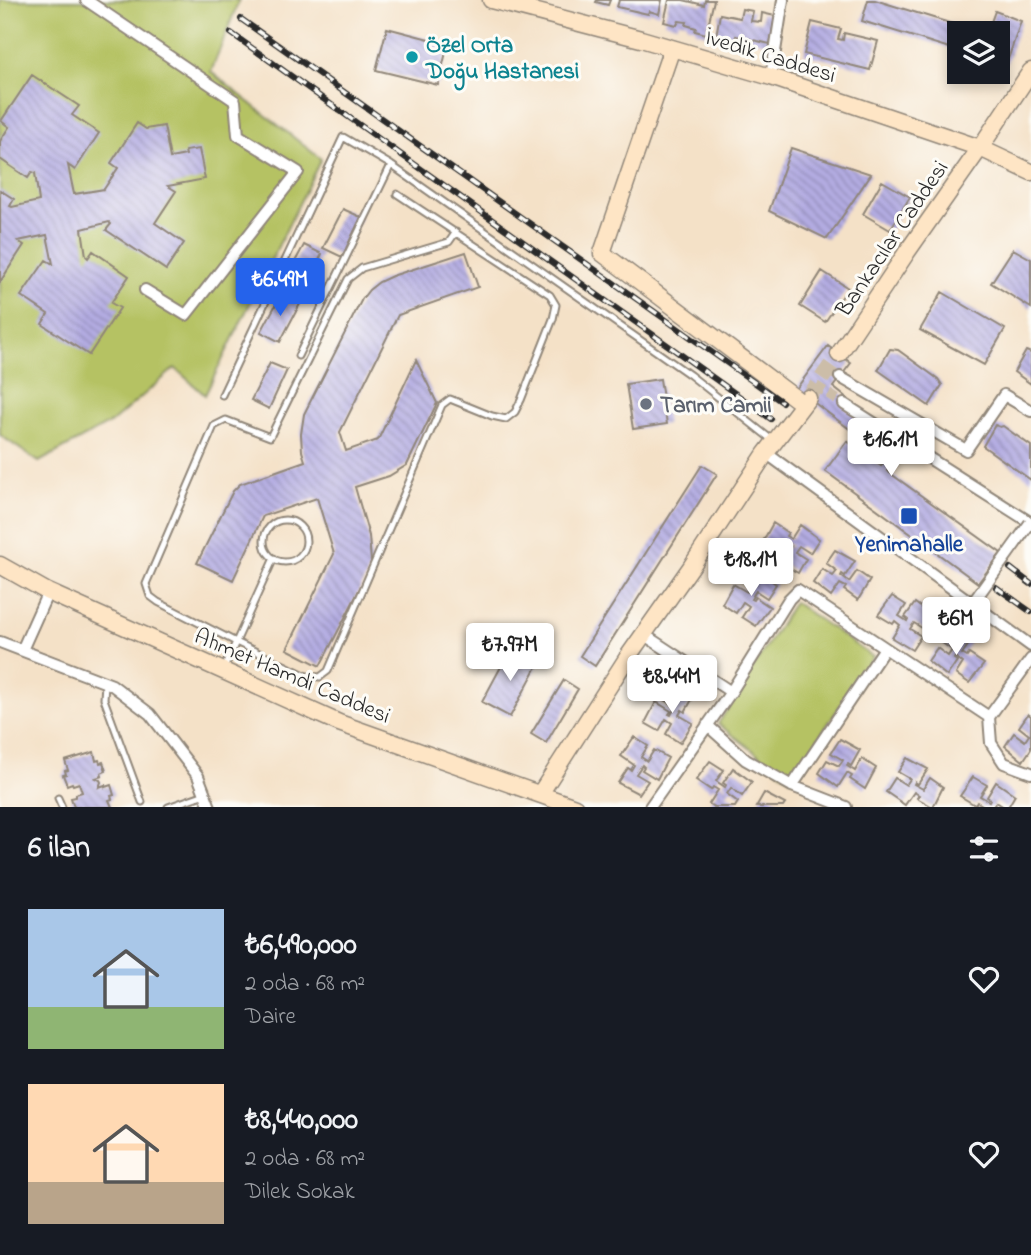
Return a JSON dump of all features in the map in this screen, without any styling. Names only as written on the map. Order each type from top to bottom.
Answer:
[{"type":"main road","name":"İvedik Caddesi","points":[[498,1],[771,77],[980,148],[1031,172]]},
{"type":"main road","points":[[540,794],[643,634],[770,447],[806,401],[602,253],[672,48]]},
{"type":"main road","name":"Bankacılar Caddesi","points":[[839,354],[1031,71]]},
{"type":"main road","name":"Ahmet Hamdi Caddesi","points":[[0,565],[48,592],[339,723],[575,807]]},
{"type":"street","points":[[86,0],[235,101],[238,135],[298,172],[186,315],[145,289]]},
{"type":"street","points":[[771,77],[783,0]]},
{"type":"street","points":[[840,377],[966,450],[1004,395],[1031,411]]},
{"type":"street","points":[[844,404],[1030,523],[972,604]]},
{"type":"street","points":[[770,447],[972,604],[1031,646]]},
{"type":"street","points":[[650,807],[730,692],[789,599],[798,590],[989,718]]},
{"type":"street","points":[[22,650],[48,592]]},
{"type":"street","points":[[643,634],[730,692]]},
{"type":"street","points":[[0,642],[113,685],[150,714],[198,776],[210,807]]},
{"type":"street","points":[[792,786],[885,648]]},
{"type":"street","points":[[1031,659],[989,718],[990,743],[1004,763],[1031,773]]},
{"type":"street","points":[[707,725],[746,760],[792,786],[846,807]]},
{"type":"lane","points":[[222,395],[343,137],[391,165],[690,375],[770,447]]},
{"type":"lane","points":[[298,356],[391,165]]},
{"type":"lane","points":[[397,194],[456,232],[550,295],[556,305],[554,319],[515,412],[506,419],[450,399],[442,405],[361,598],[328,671],[320,677],[307,676],[158,602],[150,596],[146,584],[215,425],[226,420],[270,437],[348,279],[362,268],[449,242],[456,232]]},
{"type":"lane","points":[[282,520],[299,525],[306,540],[303,552],[290,561],[274,558],[266,550],[265,544],[270,526],[282,520]]},
{"type":"lane","points":[[223,671],[274,558]]},
{"type":"lane","points":[[105,683],[104,699],[142,802]]},
{"type":"lane","points":[[168,807],[205,794]]},
{"type":"lane","points":[[58,798],[62,807]]},
{"type":"green space","points":[[0,0],[239,0],[211,72],[321,159],[205,395],[175,368],[112,422],[39,462],[0,435]]},
{"type":"green space","points":[[794,602],[873,657],[791,779],[718,724]]},
{"type":"building","points":[[610,0],[608,5],[596,2]]},
{"type":"building","points":[[619,0],[662,0],[659,14],[649,11],[648,14],[617,7]]},
{"type":"building","points":[[669,0],[704,5],[705,0],[714,0],[706,34],[695,31],[696,28],[686,25],[687,22],[679,21],[677,25],[664,22]]},
{"type":"building","points":[[868,0],[875,0],[947,22],[947,47],[862,21]]},
{"type":"building","points":[[742,9],[753,11],[751,21],[761,22],[762,13],[775,16],[770,44],[736,36],[735,40],[716,36],[720,14],[740,18]]},
{"type":"building","points":[[995,11],[1021,21],[1010,53],[1010,21],[991,21]]},
{"type":"building","points":[[812,22],[841,29],[838,39],[843,40],[844,33],[878,41],[870,70],[804,54]]},
{"type":"building","name":"Özel Orta Doğu Hastanesi","points":[[387,28],[448,44],[438,85],[376,70]]},
{"type":"building","points":[[32,75],[79,106],[72,115],[99,133],[75,170],[68,165],[74,194],[104,189],[118,168],[111,163],[137,123],[146,129],[164,126],[170,158],[186,155],[185,151],[199,149],[205,179],[168,186],[176,191],[155,223],[184,243],[166,270],[106,230],[111,224],[109,222],[82,229],[88,258],[93,251],[129,276],[111,303],[120,308],[89,355],[42,324],[48,314],[21,296],[46,260],[53,264],[47,235],[18,241],[24,245],[0,282],[0,190],[14,199],[10,206],[12,207],[39,201],[35,173],[32,172],[28,178],[0,159],[0,141],[9,127],[1,121]]},
{"type":"building","points":[[791,148],[871,174],[827,239],[769,211]]},
{"type":"building","points":[[882,181],[910,197],[890,230],[863,214]]},
{"type":"building","points":[[343,209],[361,217],[342,257],[323,248]]},
{"type":"building","points":[[304,245],[322,254],[303,293],[283,284]]},
{"type":"building","points":[[1013,249],[1031,259],[1031,308],[991,283]]},
{"type":"building","points":[[466,252],[478,287],[398,315],[340,432],[346,451],[378,440],[416,360],[437,403],[407,465],[389,476],[355,487],[369,536],[371,562],[367,575],[320,666],[287,649],[334,554],[317,498],[263,516],[233,580],[197,563],[233,491],[240,484],[305,461],[301,434],[304,414],[369,290],[392,276]]},
{"type":"building","points":[[822,271],[848,288],[825,322],[800,306]]},
{"type":"building","points":[[942,292],[1005,329],[984,365],[920,330]]},
{"type":"building","points":[[281,295],[300,304],[280,342],[261,332]]},
{"type":"building","points":[[828,346],[851,363],[833,387],[848,399],[843,406],[902,451],[887,471],[1001,553],[978,583],[825,471],[847,441],[881,466],[887,457],[796,389]]},
{"type":"building","points":[[890,349],[898,350],[938,379],[942,385],[929,406],[878,370]]},
{"type":"building","points":[[1026,351],[1031,353],[1031,384],[1014,372]]},
{"type":"building","points":[[270,363],[287,370],[269,409],[251,400]]},
{"type":"building","name":"Tarım Camii","points":[[660,379],[667,424],[633,429],[626,384]]},
{"type":"building","points":[[995,425],[1003,426],[1031,446],[1031,480],[983,446]]},
{"type":"building","points":[[702,465],[717,474],[595,666],[580,656]]},
{"type":"building","points":[[773,523],[788,533],[786,536],[791,539],[800,525],[819,539],[810,553],[799,546],[795,552],[806,559],[798,573],[777,561],[787,546],[791,546],[783,541],[775,552],[762,543]]},
{"type":"building","points":[[835,550],[855,561],[845,576],[841,576],[849,582],[857,571],[870,580],[858,600],[840,584],[831,597],[813,583],[822,569],[833,576],[837,571],[826,563]]},
{"type":"building","points":[[757,570],[776,584],[767,598],[756,591],[751,599],[755,597],[770,607],[756,626],[742,617],[749,606],[743,602],[736,613],[722,604],[733,584],[747,592],[750,587],[747,585]]},
{"type":"building","points":[[892,596],[906,605],[899,616],[907,621],[905,617],[915,603],[934,617],[925,630],[914,623],[910,629],[921,636],[912,650],[892,638],[900,625],[878,615]]},
{"type":"building","points":[[951,629],[971,641],[962,654],[967,657],[969,654],[984,664],[969,683],[956,674],[963,663],[955,657],[957,661],[947,676],[928,661],[937,648],[948,656],[952,650],[941,642]]},
{"type":"building","points":[[511,648],[539,663],[510,717],[482,702]]},
{"type":"building","points":[[564,680],[578,689],[546,743],[531,734]]},
{"type":"building","points":[[673,686],[694,696],[685,712],[682,710],[679,715],[693,723],[680,743],[666,734],[672,723],[666,719],[659,731],[645,723],[656,702],[671,711],[671,715],[676,706],[665,700]]},
{"type":"building","points":[[1028,714],[1031,716],[1031,749],[1023,761],[1005,746],[1014,733],[1025,741],[1029,735],[1019,727]]},
{"type":"building","points":[[634,737],[648,746],[641,757],[647,761],[654,750],[668,758],[657,779],[642,770],[642,765],[636,774],[648,781],[639,794],[618,783],[628,768],[631,770],[634,765],[621,756]]},
{"type":"building","points":[[840,739],[860,750],[851,766],[847,766],[855,771],[862,759],[876,768],[865,789],[850,779],[852,776],[847,773],[838,787],[819,773],[827,760],[839,766],[843,760],[831,753]]},
{"type":"building","points":[[94,752],[96,761],[103,762],[106,771],[96,778],[101,782],[99,787],[111,785],[114,795],[109,800],[112,807],[74,807],[71,798],[82,792],[79,783],[67,785],[63,775],[68,770],[65,761]]},
{"type":"building","points":[[907,758],[928,769],[918,784],[914,784],[923,789],[930,778],[943,787],[933,807],[917,798],[919,795],[914,792],[905,805],[886,792],[895,778],[906,785],[910,779],[898,772]]},
{"type":"building","points":[[710,761],[724,770],[716,781],[725,787],[723,783],[733,768],[752,782],[742,796],[731,788],[727,794],[738,802],[735,807],[714,807],[709,804],[718,790],[713,787],[711,790],[696,780]]},
{"type":"building","points":[[973,777],[987,785],[980,796],[989,801],[987,797],[996,782],[1015,795],[1008,807],[996,802],[993,807],[981,807],[977,802],[975,805],[960,796]]},
{"type":"building","points":[[764,793],[785,804],[783,807],[756,807]]},
{"type":"tunnel","points":[[808,398],[839,354]]},
{"type":"tunnel","points":[[827,371],[840,377]]},
{"type":"tunnel","points":[[816,386],[844,404]]},
{"type":"railway","points":[[241,19],[782,402]]},
{"type":"railway","points":[[231,33],[771,419]]},
{"type":"railway","points":[[1010,568],[1031,584]]},
{"type":"railway","points":[[996,587],[1031,612]]},
{"type":"place","name":"Özel Orta Doğu Hastanesi","points":[[412,57]]},
{"type":"place","name":"Tarım Camii","points":[[646,404]]},
{"type":"place","name":"Yenimahalle","points":[[909,516]]}]
